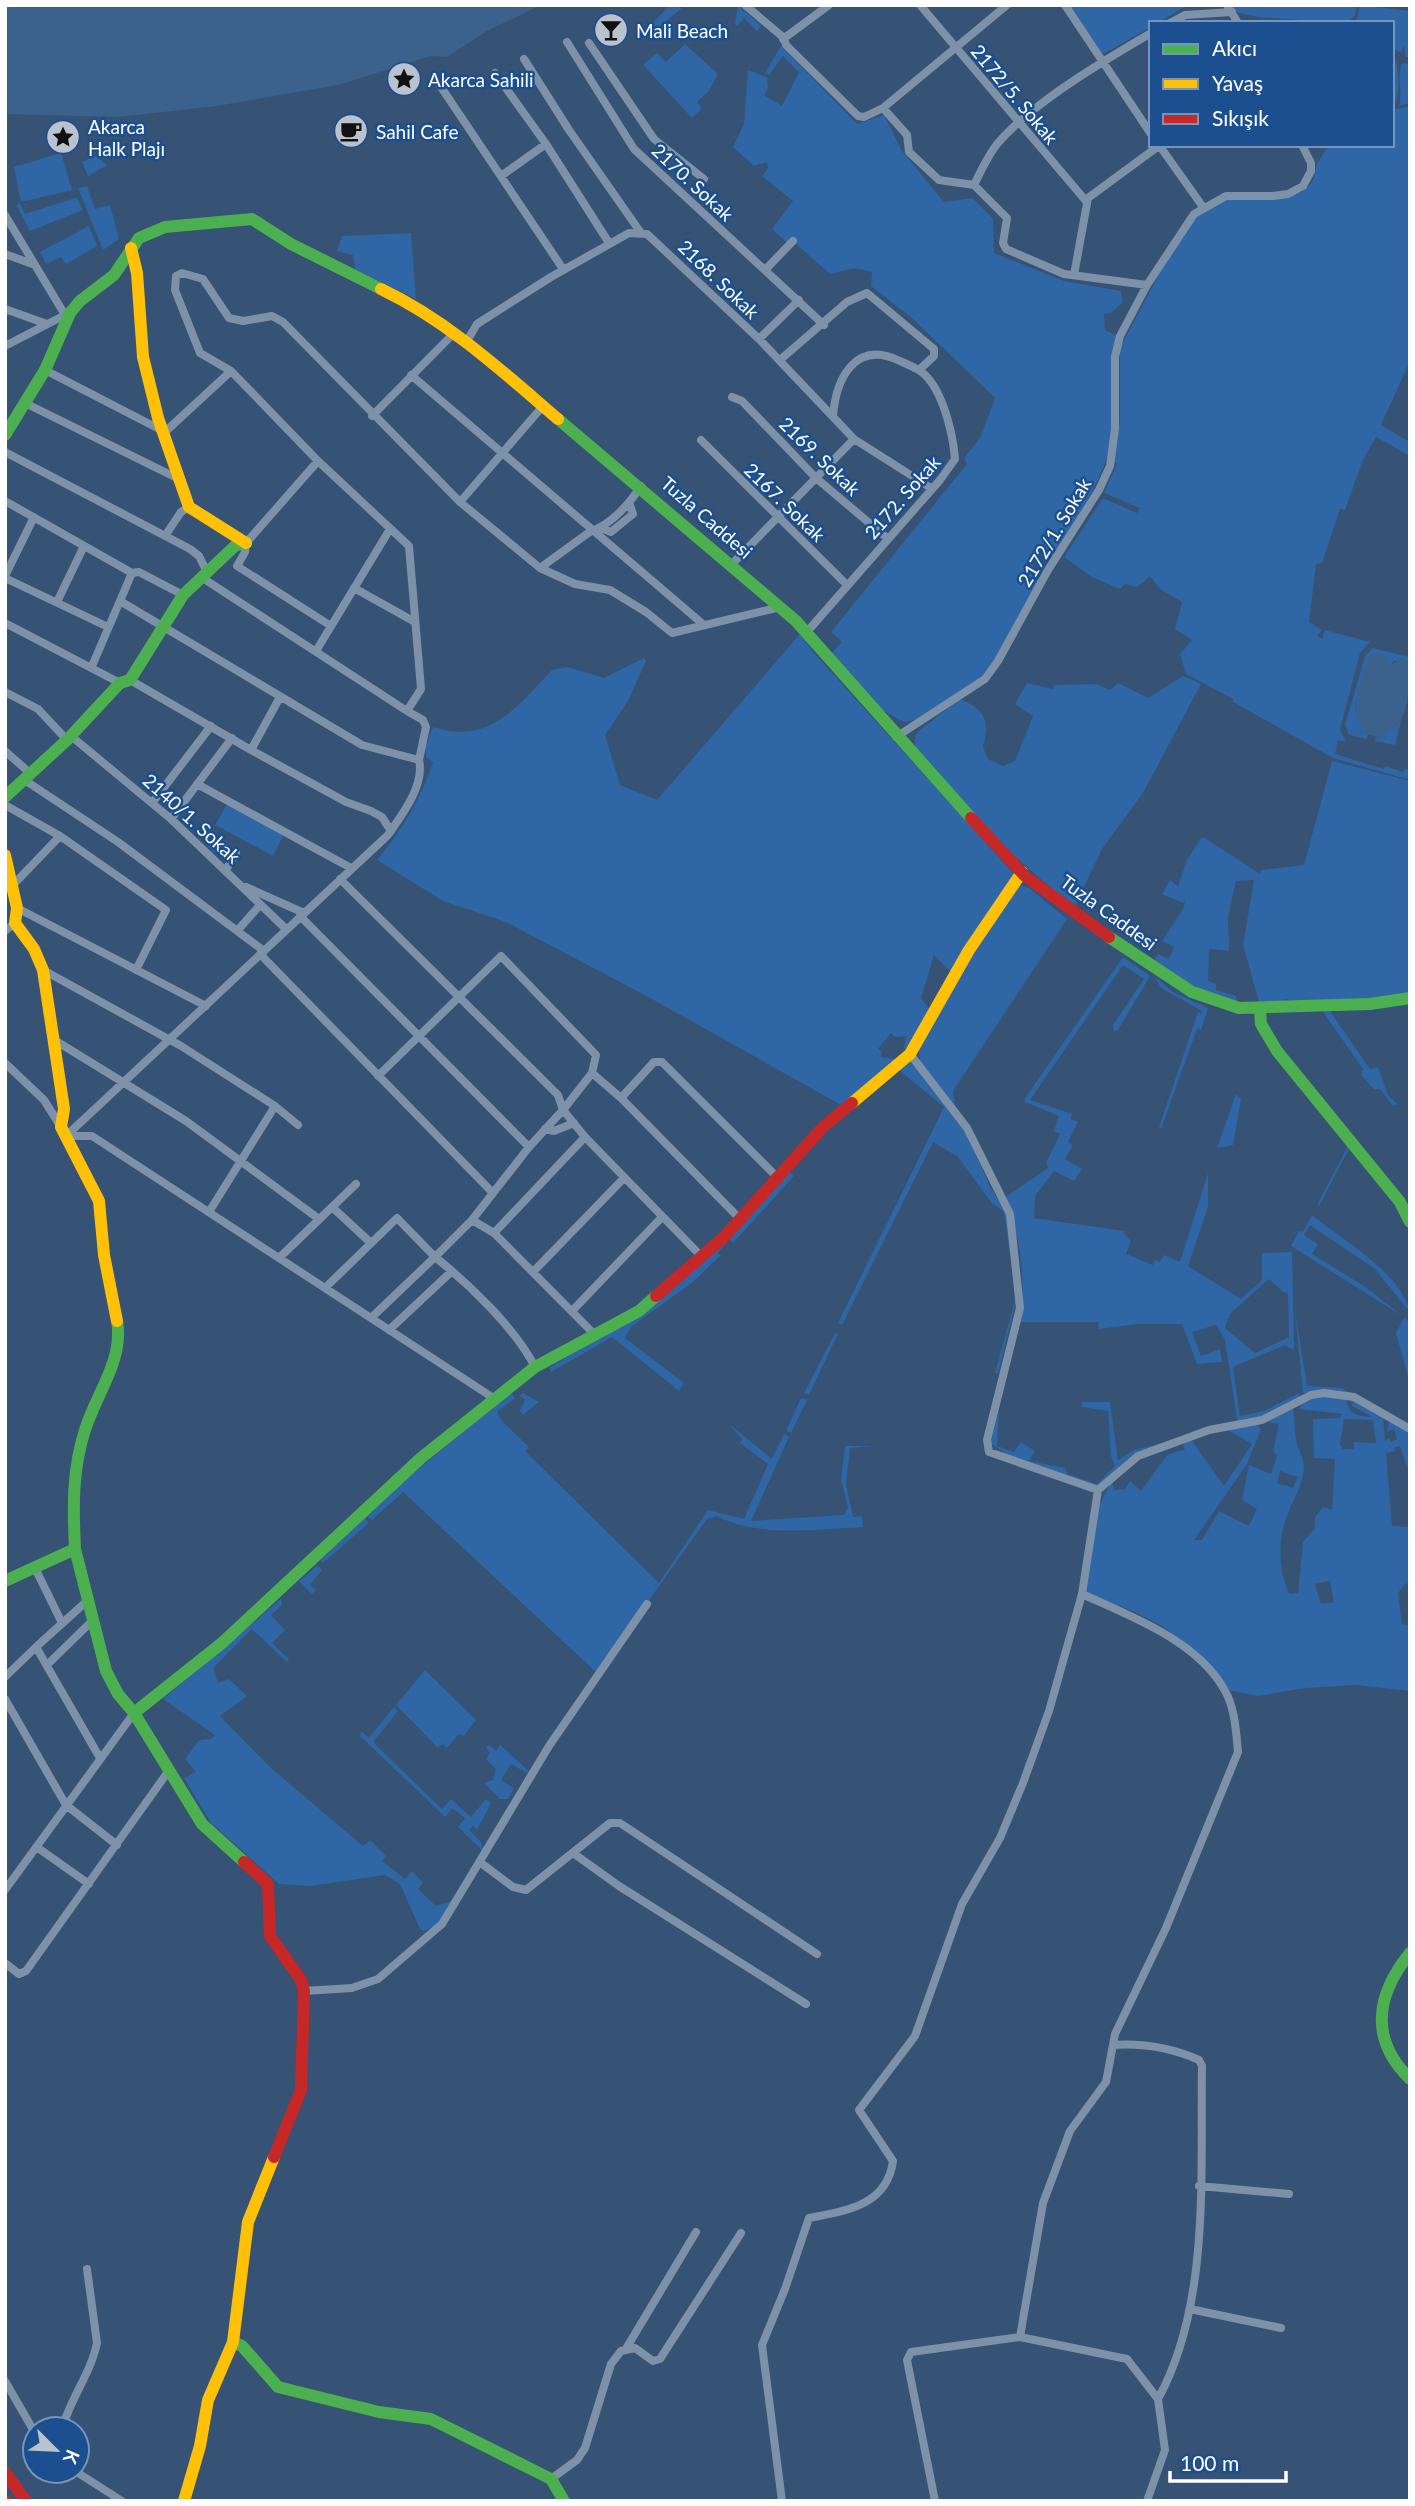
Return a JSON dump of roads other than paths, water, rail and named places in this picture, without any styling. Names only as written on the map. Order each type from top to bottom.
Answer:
[{"type":"street","points":[[744,5],[783,38],[786,45],[858,116],[864,117],[883,108],[1007,5]]},
{"type":"street","points":[[783,38],[829,5]]},
{"type":"street","name":"2172/5. Sokak","points":[[920,5],[1086,201]]},
{"type":"street","points":[[1065,5],[1149,131]]},
{"type":"street","points":[[1174,21],[1185,15],[1230,9]]},
{"type":"street","points":[[974,185],[999,142],[1019,124],[1101,61],[1149,34]]},
{"type":"street","name":"2170. Sokak","points":[[567,42],[634,149],[824,325]]},
{"type":"street","points":[[589,43],[654,139],[704,179]]},
{"type":"street","name":"2168. Sokak","points":[[524,59],[569,130],[642,233],[654,238],[760,339],[854,439],[931,488]]},
{"type":"street","points":[[495,72],[546,144],[609,243]]},
{"type":"street","points":[[439,84],[563,269]]},
{"type":"street","points":[[883,108],[907,135],[909,152],[939,180],[974,185],[1007,218],[1004,247],[1059,272],[1147,285]]},
{"type":"street","points":[[501,176],[546,144]]},
{"type":"street","points":[[1074,275],[1086,201],[1158,147]]},
{"type":"street","points":[[1160,147],[1203,207],[1226,197],[1288,194],[1303,186],[1311,171],[1311,163],[1303,147]]},
{"type":"street","name":"2172/1. Sokak","points":[[896,737],[985,679],[1005,649],[1048,570],[1099,490],[1110,466],[1115,429],[1115,356],[1119,336],[1147,285],[1194,214],[1203,207]]},
{"type":"street","points":[[5,215],[67,314],[5,346]]},
{"type":"street","name":"Tuzla Caddesi","points":[[5,435],[27,404],[45,370],[67,314],[114,275],[127,260],[131,248],[139,238],[165,227],[252,219],[273,235],[415,306],[467,341],[641,486],[780,607],[1022,872],[1156,970],[1192,992],[1239,1009],[1370,1004],[1410,998]]},
{"type":"street","points":[[467,341],[477,324],[563,269],[629,233],[642,233]]},
{"type":"street","points":[[765,270],[793,241]]},
{"type":"street","points":[[131,248],[137,273],[141,346],[189,507],[246,543]]},
{"type":"street","points":[[5,254],[35,265]]},
{"type":"street","points":[[407,711],[421,689],[409,546],[318,461],[231,371],[201,353],[175,290],[176,276],[182,273],[203,279],[222,312],[235,321],[272,316],[282,322],[372,416],[460,502],[540,568],[575,584],[610,590],[646,612],[671,634],[780,607]]},
{"type":"street","points":[[780,360],[856,296],[871,295],[934,349],[934,356],[919,370],[889,357],[859,359],[838,383],[832,416]]},
{"type":"street","points":[[760,339],[799,300]]},
{"type":"street","points":[[5,309],[47,324]]},
{"type":"street","points":[[372,416],[455,332]]},
{"type":"street","points":[[45,370],[165,432]]},
{"type":"street","name":"2172. Sokak","points":[[806,633],[953,465],[954,452],[942,405],[931,383],[919,370]]},
{"type":"street","points":[[165,432],[231,371]]},
{"type":"street","points":[[411,375],[704,625]]},
{"type":"street","name":"2169. Sokak","points":[[732,397],[742,401],[816,478],[887,538]]},
{"type":"street","points":[[27,404],[179,479]]},
{"type":"street","points":[[460,502],[543,406]]},
{"type":"street","points":[[732,564],[854,439]]},
{"type":"street","name":"2167. Sokak","points":[[701,440],[847,585]]},
{"type":"street","points":[[5,452],[199,556],[204,574],[423,720],[426,727],[419,760],[419,782],[391,831],[126,1083],[63,1131]]},
{"type":"street","points":[[318,461],[246,543],[245,552],[237,566],[331,626]]},
{"type":"street","points":[[540,568],[591,531],[601,528],[629,502],[641,486]]},
{"type":"street","points":[[5,501],[132,573],[139,572],[183,595]]},
{"type":"street","points":[[165,536],[181,512],[189,507]]},
{"type":"street","points":[[34,517],[5,577],[108,627]]},
{"type":"street","points":[[316,651],[390,529]]},
{"type":"street","points":[[5,797],[125,681],[165,627],[183,595],[236,545],[246,543]]},
{"type":"street","points":[[57,603],[84,546]]},
{"type":"street","points":[[92,666],[132,573]]},
{"type":"street","points":[[354,588],[415,622]]},
{"type":"street","points":[[120,600],[362,745],[419,760]]},
{"type":"street","points":[[5,623],[211,726],[346,802],[371,811],[382,817],[391,831]]},
{"type":"street","name":"2140/1. Sokak","points":[[5,692],[38,709],[69,738],[171,819],[286,929]]},
{"type":"street","points":[[251,750],[280,697]]},
{"type":"street","points":[[152,803],[211,726]]},
{"type":"street","points":[[171,819],[232,738]]},
{"type":"street","points":[[5,751],[28,777],[238,930],[492,1192]]},
{"type":"street","points":[[197,784],[351,868]]},
{"type":"street","points":[[5,805],[60,836],[166,910],[136,970]]},
{"type":"street","points":[[13,885],[60,836]]},
{"type":"street","points":[[226,870],[236,853]]},
{"type":"street","points":[[5,856],[17,908],[10,927],[34,949],[43,970],[56,1041],[64,1109],[63,1131]]},
{"type":"street","points":[[5,1890],[134,1713],[222,1643],[421,1458],[535,1367],[639,1311],[741,1220],[824,1127],[911,1054],[969,950],[1022,872]]},
{"type":"street","points":[[340,879],[558,1095],[563,1110],[584,1137],[702,1256]]},
{"type":"street","points":[[242,885],[302,914],[529,1147]]},
{"type":"street","points":[[238,930],[260,905]]},
{"type":"street","points":[[17,908],[206,1006]]},
{"type":"street","points":[[371,1318],[472,1220],[492,1192],[592,1073],[596,1055],[501,956],[378,1076]]},
{"type":"street","points":[[43,970],[170,1039],[275,1106],[298,1125]]},
{"type":"street","points":[[1259,1010],[1261,1024],[1277,1051],[1400,1202],[1410,1222]]},
{"type":"street","points":[[56,1041],[126,1083],[240,1159],[319,1219]]},
{"type":"street","points":[[911,1054],[967,1128],[1010,1214],[1013,1229],[1020,1308],[987,1440],[989,1452],[1098,1490]]},
{"type":"street","points":[[621,1098],[654,1062],[662,1062],[778,1178]]},
{"type":"street","points":[[5,1063],[44,1100],[99,1201],[104,1255],[118,1328],[117,1353],[85,1429],[75,1470],[72,1499],[75,1549],[106,1671],[170,1769],[202,1824],[268,1884],[270,1936],[301,1980],[304,1991],[301,2090],[248,2222],[233,2342],[208,2400],[200,2446],[184,2501]]},
{"type":"street","points":[[592,1073],[621,1098],[741,1220]]},
{"type":"street","points":[[209,1212],[275,1106]]},
{"type":"street","points":[[545,1129],[554,1131],[574,1123]]},
{"type":"street","points":[[63,1131],[92,1136],[495,1399]]},
{"type":"street","points":[[494,1233],[584,1137]]},
{"type":"street","points":[[533,1272],[624,1178]]},
{"type":"street","points":[[279,1258],[356,1184]]},
{"type":"street","points":[[332,1207],[371,1243]]},
{"type":"street","points":[[573,1310],[662,1217]]},
{"type":"street","points":[[325,1288],[397,1218],[518,1340],[535,1367]]},
{"type":"street","points":[[472,1220],[494,1233],[596,1336]]},
{"type":"street","points":[[389,1330],[452,1271]]},
{"type":"street","points":[[782,2501],[762,2345],[785,2289],[808,2218],[860,2208],[891,2178],[893,2161],[859,2110],[915,2036],[962,1905],[1000,1838],[1023,1783],[1049,1712],[1082,1594],[1098,1490],[1138,1456],[1209,1430],[1262,1420],[1311,1395],[1324,1392],[1354,1397],[1410,1429]]},
{"type":"street","points":[[5,1581],[75,1549]]},
{"type":"street","points":[[35,1568],[62,1622]]},
{"type":"street","points":[[1020,2337],[1043,2203],[1070,2131],[1105,2082],[1113,2045],[1238,1752],[1236,1722],[1224,1689],[1203,1664],[1157,1627],[1082,1594]]},
{"type":"street","points":[[5,1677],[88,1601]]},
{"type":"street","points":[[304,1991],[352,1988],[386,1974],[442,1924],[481,1863],[548,1746],[647,1604]]},
{"type":"street","points":[[47,1665],[92,1621]]},
{"type":"street","points":[[36,1647],[100,1758]]},
{"type":"street","points":[[5,1699],[66,1805],[117,1845]]},
{"type":"street","points":[[5,1964],[19,1974],[26,1971],[170,1769]]},
{"type":"street","points":[[481,1863],[520,1891],[526,1890],[610,1823],[620,1823],[817,1954]]},
{"type":"street","points":[[38,1848],[89,1884]]},
{"type":"street","points":[[573,1853],[619,1886],[806,2004]]},
{"type":"street","points":[[1410,1953],[1397,1966],[1387,1989],[1380,2032],[1384,2047],[1410,2079]]},
{"type":"street","points":[[1113,2045],[1135,2043],[1199,2060],[1202,2066],[1196,2275],[1190,2309],[1166,2384],[1158,2399]]},
{"type":"street","points":[[1199,2186],[1289,2194]]},
{"type":"street","points":[[551,2479],[585,2448],[611,2364],[627,2347],[696,2232]]},
{"type":"street","points":[[627,2347],[635,2348],[653,2361],[660,2359],[741,2232]]},
{"type":"street","points":[[66,2415],[97,2343],[87,2269]]},
{"type":"street","points":[[1190,2309],[1281,2328]]},
{"type":"street","points":[[935,2501],[907,2360],[911,2352],[1020,2337],[1127,2359],[1158,2399],[1166,2450],[1147,2501]]},
{"type":"street","points":[[233,2342],[242,2346],[278,2387],[379,2412],[430,2419],[551,2479],[564,2501]]},
{"type":"street","points":[[5,2381],[25,2415]]},
{"type":"street","points":[[5,2472],[26,2501]]},
{"type":"street","points":[[91,2481],[122,2501]]},
{"type":"place","name":"Mali Beach","points":[[611,30]]},
{"type":"place","name":"Akarca Sahili","points":[[404,79]]},
{"type":"place","name":"Sahil Cafe","points":[[351,131]]},
{"type":"place","name":"Akarca Halk Plajı","points":[[63,137]]}]
